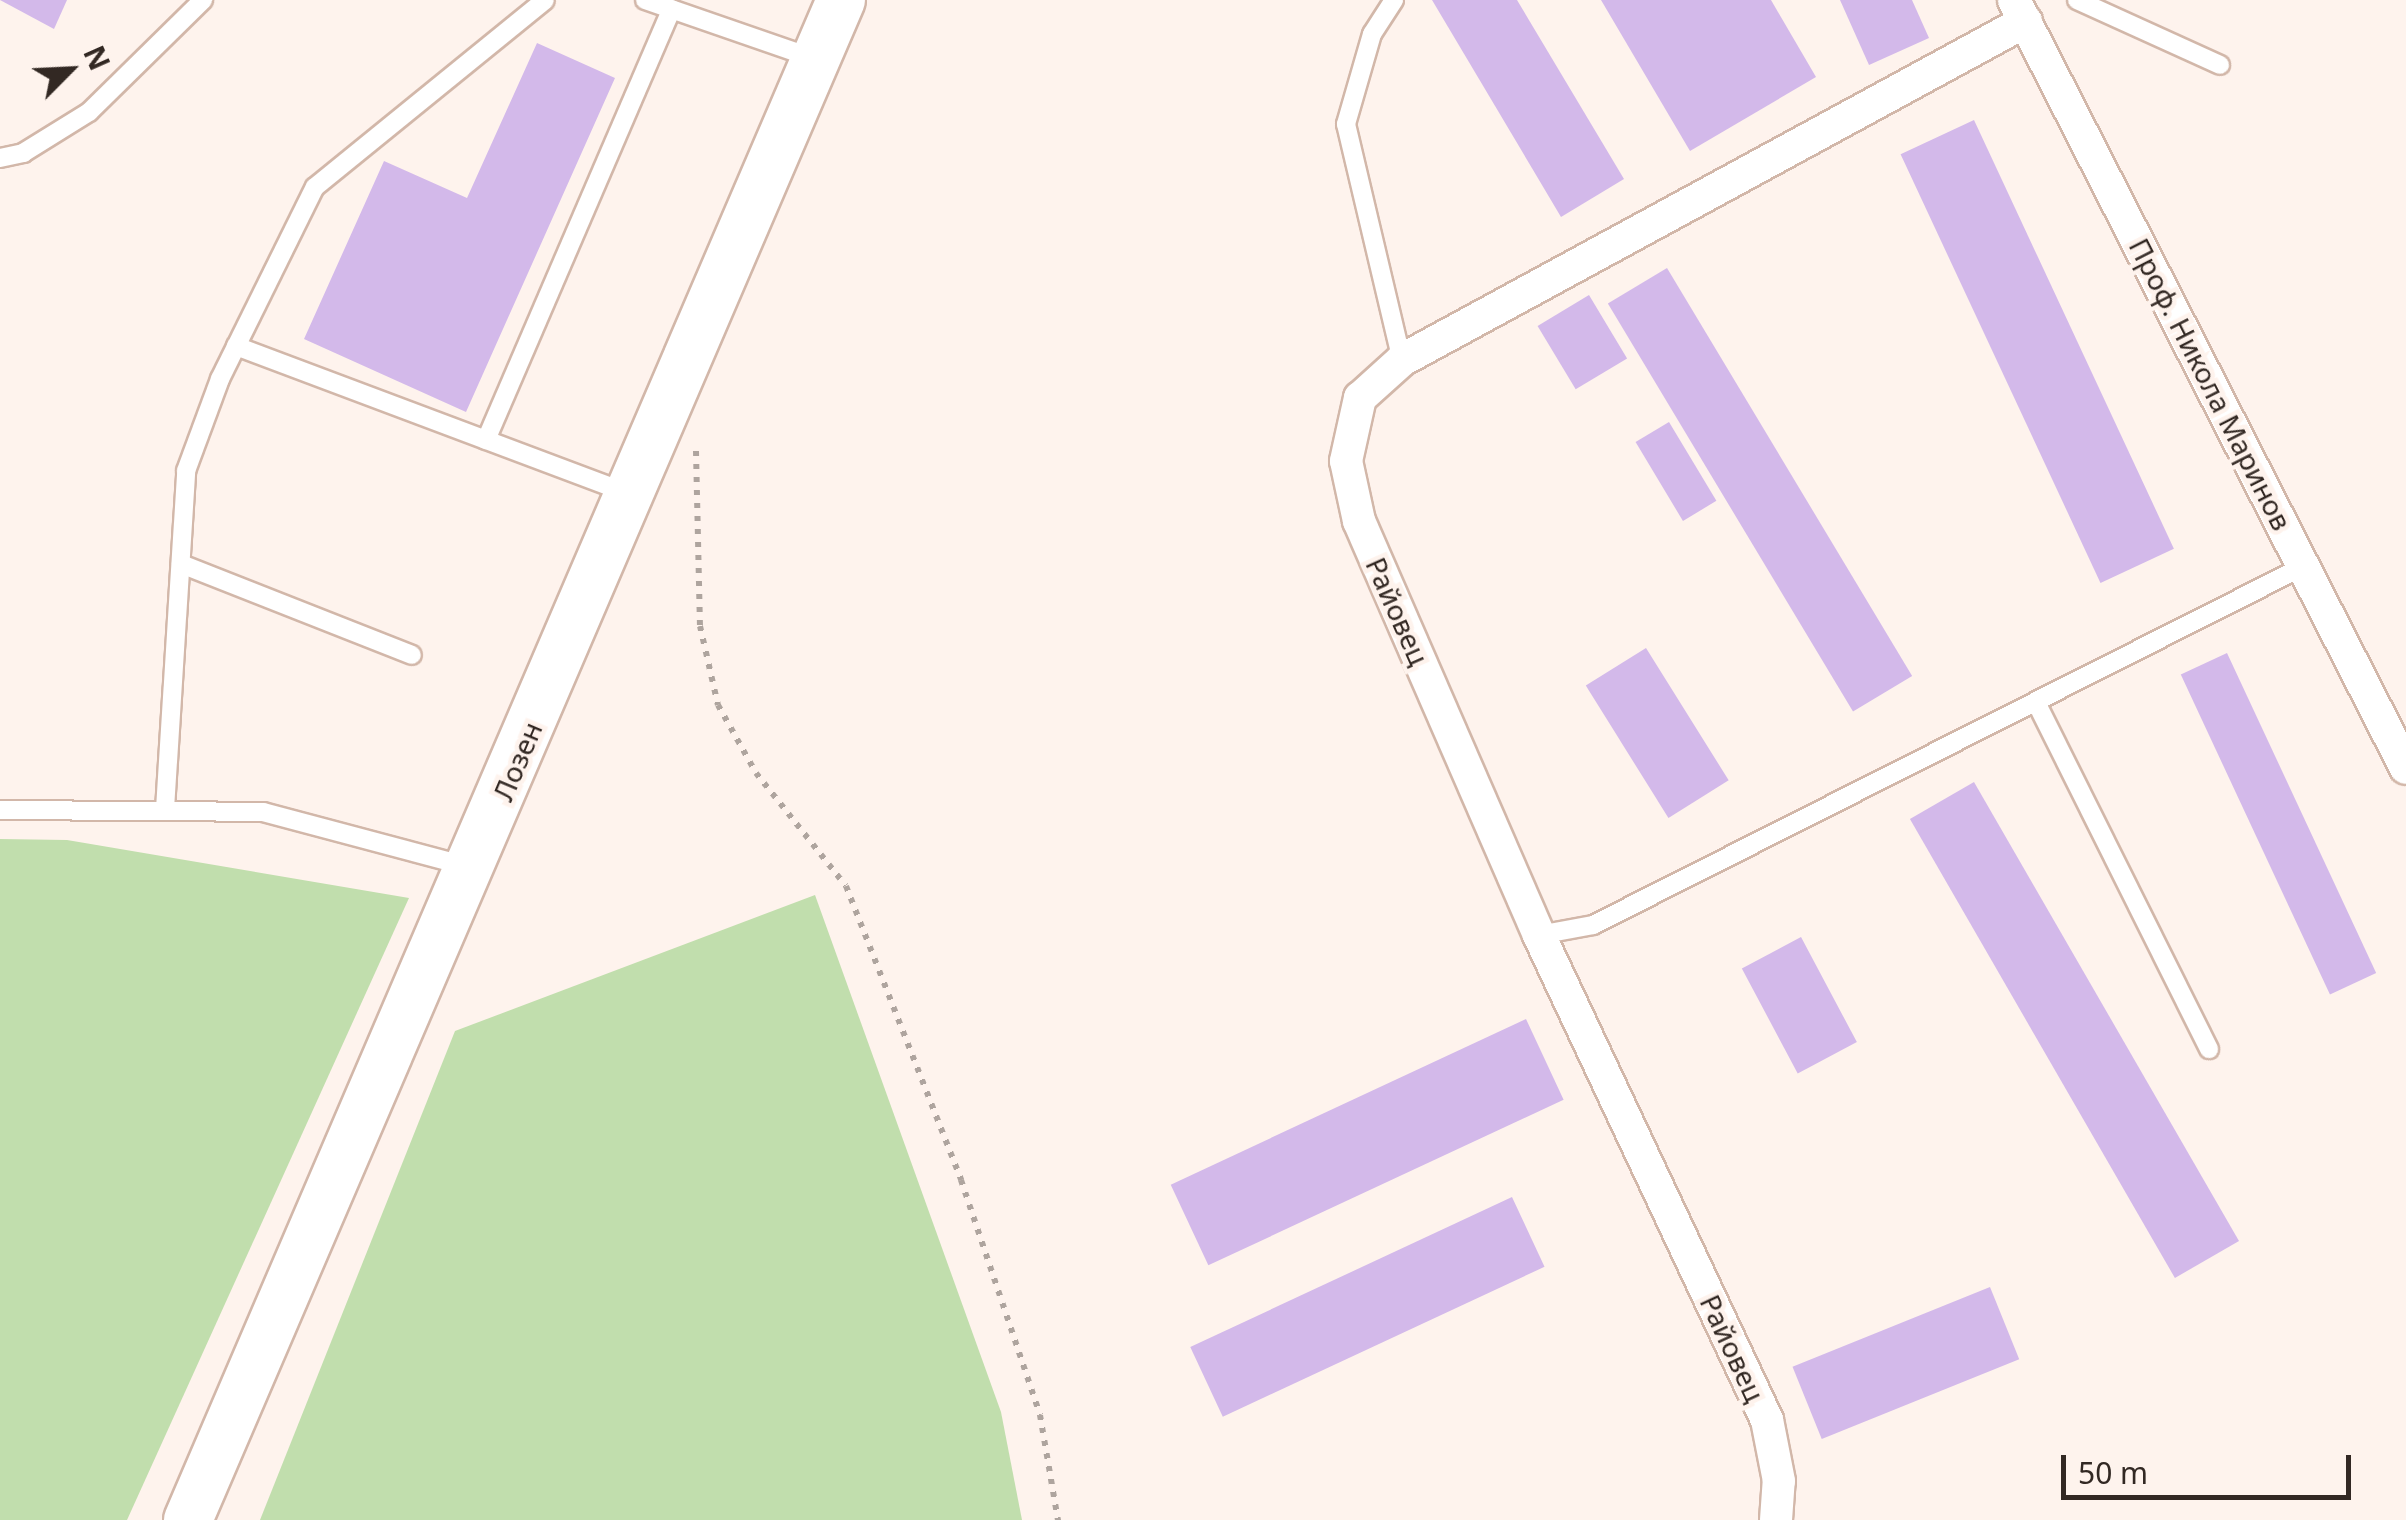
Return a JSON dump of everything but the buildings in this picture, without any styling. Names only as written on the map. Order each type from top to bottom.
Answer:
[{"type":"street","name":"Лозен","points":[[188,1520],[632,496],[840,0]]},
{"type":"street","name":"Райовец","points":[[1776,1520],[1780,1481],[1767,1420],[1539,935],[1359,521],[1346,461],[1360,398],[1402,360],[2020,11]]},
{"type":"street","name":"Проф. Никола Маринов","points":[[2020,11],[2406,768]]},
{"type":"lane","points":[[0,158],[23,153],[89,112],[203,0]]},
{"type":"lane","points":[[165,808],[186,471],[236,346],[315,187],[545,0]]},
{"type":"lane","points":[[646,0],[815,59]]},
{"type":"lane","points":[[1394,0],[1372,34],[1346,124],[1402,360]]},
{"type":"lane","points":[[2077,0],[2220,64]]},
{"type":"lane","points":[[486,440],[672,10]]},
{"type":"lane","points":[[236,346],[632,496]]},
{"type":"lane","points":[[180,564],[412,655]]},
{"type":"lane","points":[[1539,935],[1593,925],[2304,566]]},
{"type":"lane","points":[[2036,702],[2209,1049]]},
{"type":"lane","points":[[0,810],[165,808],[263,812],[471,868]]},
{"type":"path","points":[[696,431],[700,626],[718,705],[756,773],[846,886],[961,1180],[1028,1379],[1058,1520]]},
{"type":"green space","points":[[0,839],[67,840],[409,898],[127,1520],[0,1520]]},
{"type":"green space","points":[[815,895],[1001,1412],[1022,1520],[260,1520],[455,1031]]}]
